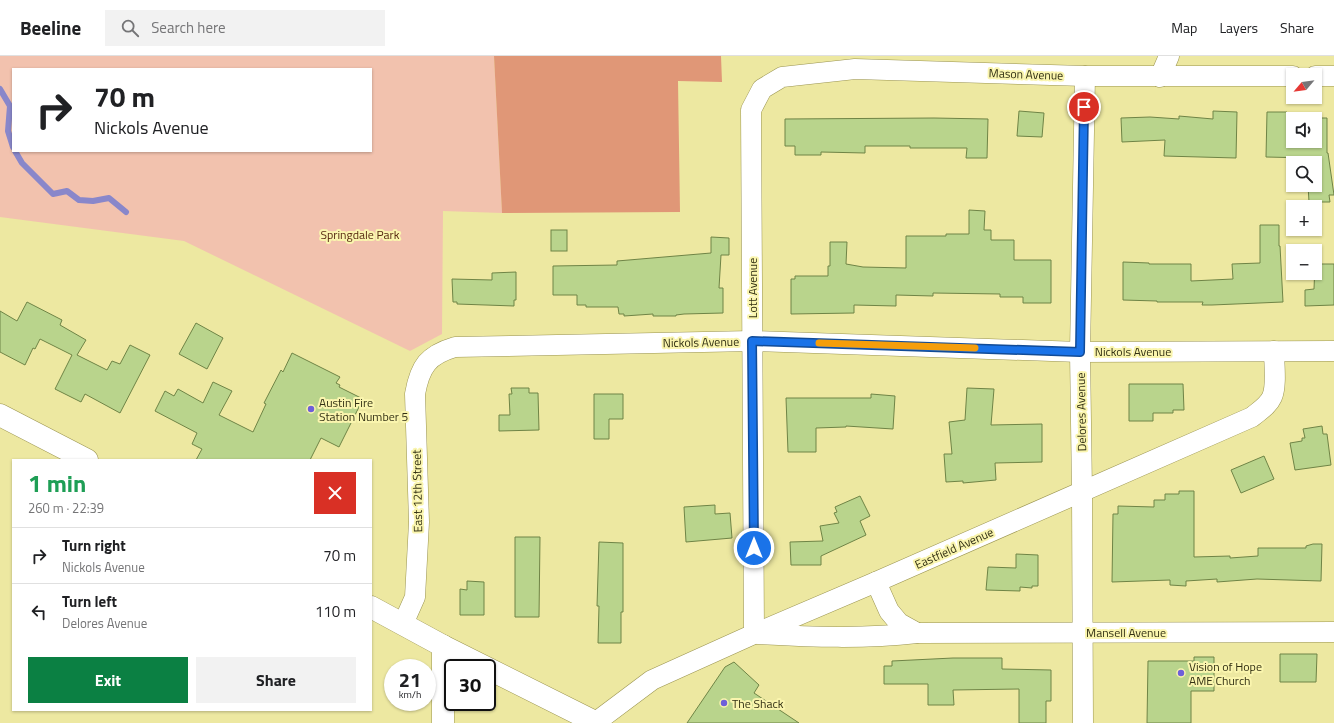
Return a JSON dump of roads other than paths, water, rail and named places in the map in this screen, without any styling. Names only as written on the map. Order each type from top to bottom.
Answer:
[{"type":"street","points":[[1160,77],[1169,56]]},
{"type":"street","name":"Mason Avenue","points":[[762,89],[782,77],[855,63],[1085,76],[1286,76]]},
{"type":"street","name":"Delores Avenue","points":[[1083,723],[1080,352],[1085,76]]},
{"type":"street","points":[[1322,76],[1334,76]]},
{"type":"street","name":"Lott Avenue","points":[[754,634],[751,110],[762,89]]},
{"type":"street","name":"Nickols Avenue","points":[[431,359],[443,351],[455,347],[752,341],[1080,352],[1334,350]]},
{"type":"street","name":"Eastfield Avenue","points":[[597,723],[652,680],[1252,416],[1265,407],[1272,397],[1275,377],[1274,351]]},
{"type":"street","name":"East 12th Street","points":[[403,624],[415,597],[419,522],[415,394],[418,378],[422,370],[431,359]]},
{"type":"street","points":[[0,415],[86,459]]},
{"type":"street","name":"Mansell Avenue","points":[[876,582],[889,611],[899,623],[917,633]]},
{"type":"street","points":[[372,608],[443,646],[597,723]]},
{"type":"street","name":"Mansell Avenue","points":[[754,634],[803,636],[892,636],[917,633],[1334,632]]},
{"type":"street","points":[[443,646],[443,723]]},
{"type":"waterway","points":[[0,89],[10,106],[8,131],[12,144]]},
{"type":"waterway","points":[[16,152],[22,163],[53,194],[67,191],[79,200],[93,201],[109,198],[126,212]]},
{"type":"place","name":"Austin Fire Station Number 5","points":[[311,409]]},
{"type":"place","name":"Vision of Hope AME Church","points":[[1181,673]]},
{"type":"place","name":"The Shack","points":[[724,703]]},
{"type":"park label","name":"Springdale Park","points":[[360,234]]}]
